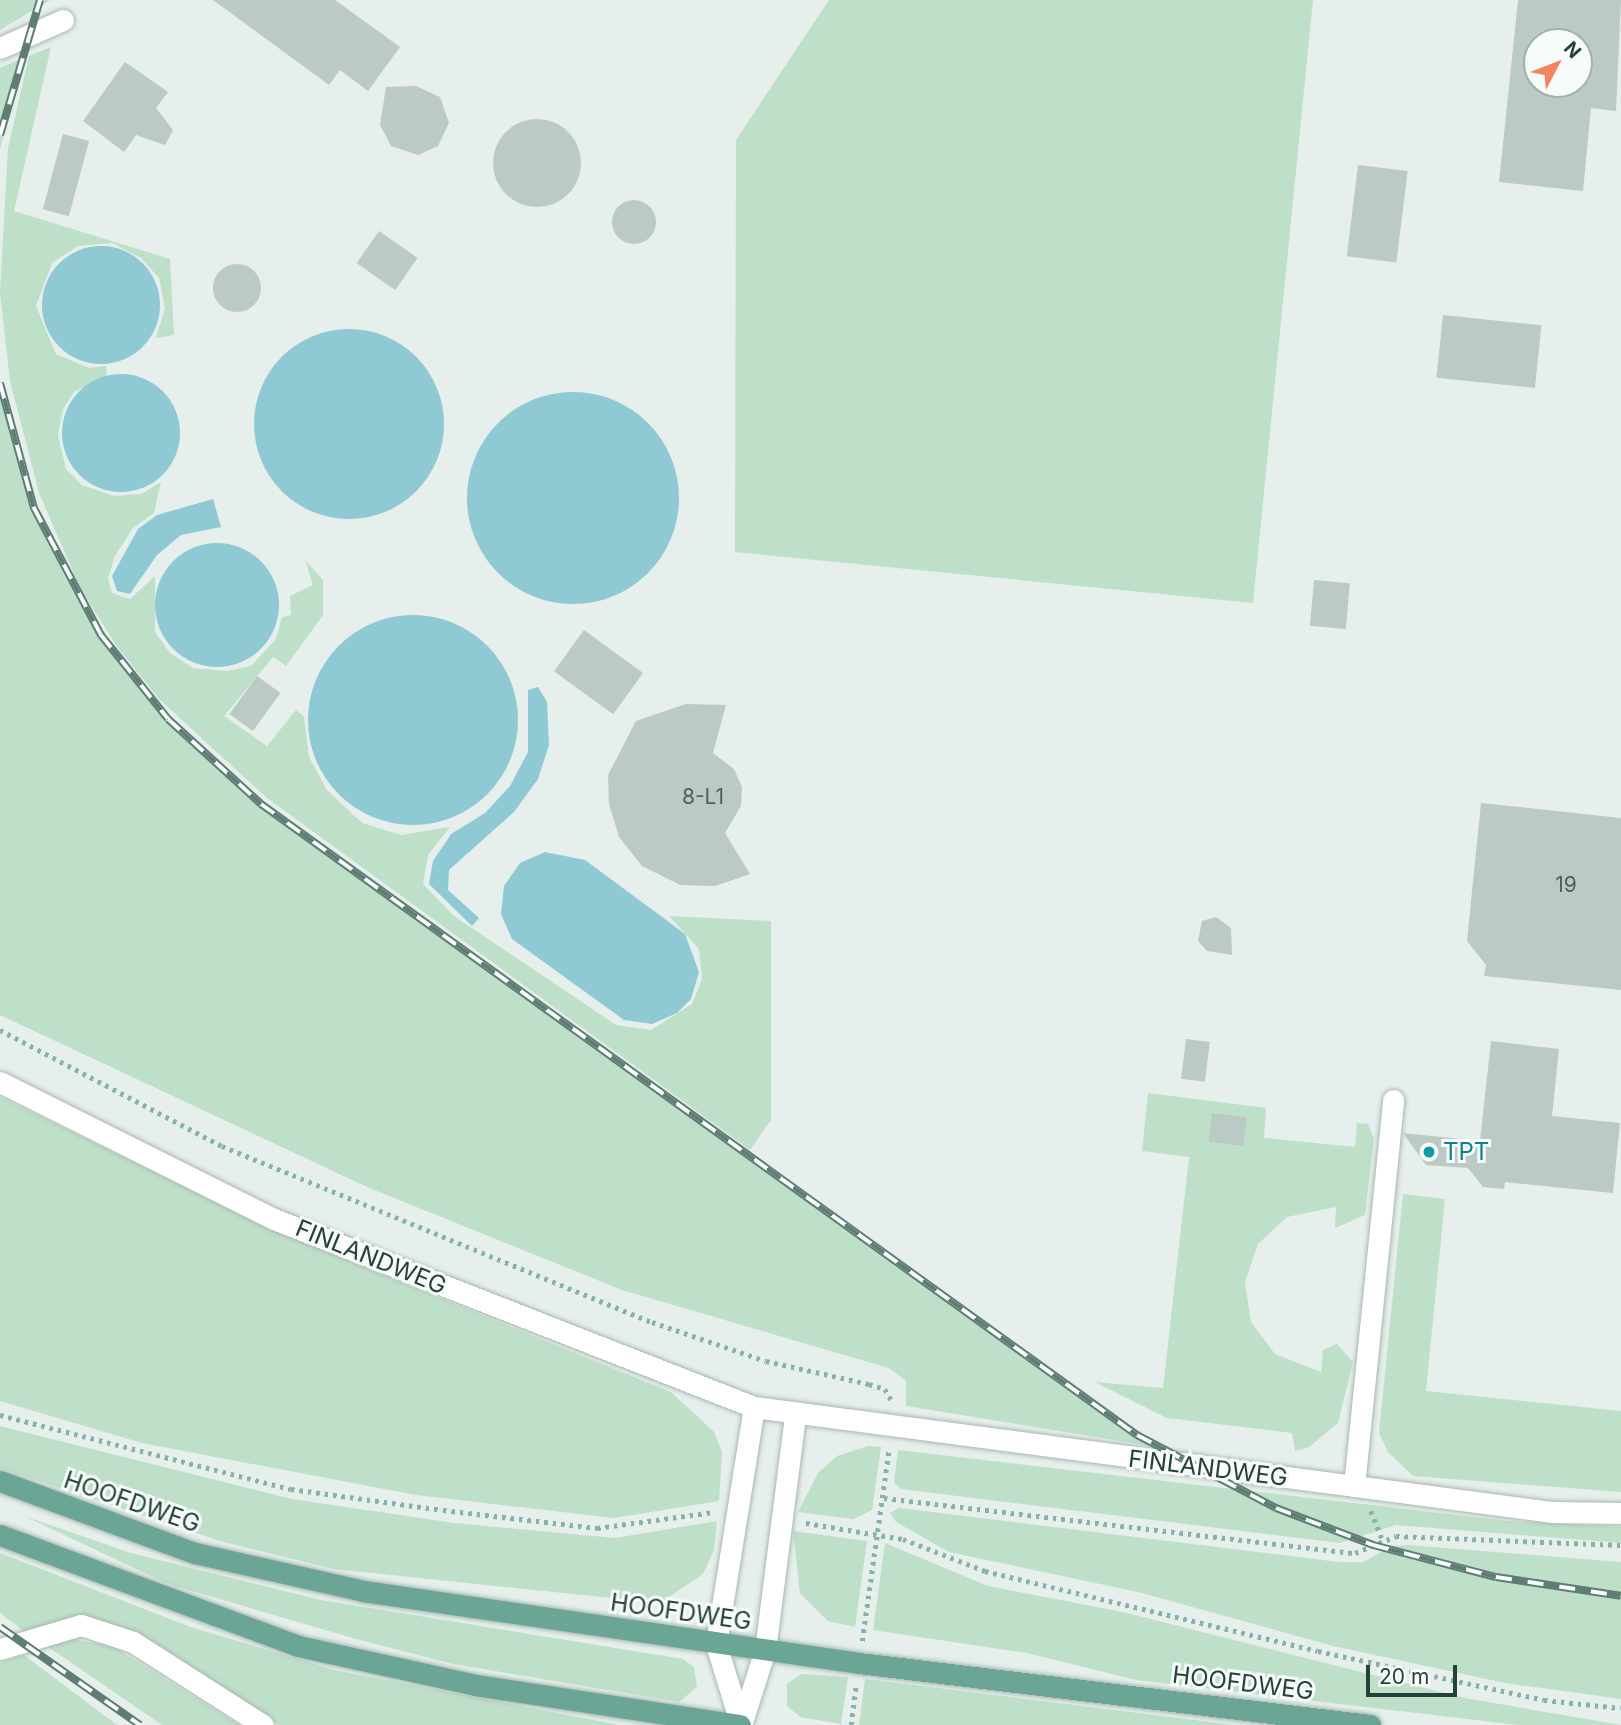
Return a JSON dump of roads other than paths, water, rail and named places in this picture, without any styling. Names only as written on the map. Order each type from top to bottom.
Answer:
[{"type":"main road","name":"HOOFDWEG","points":[[0,1481],[195,1553],[363,1591],[765,1650],[1370,1725]]},
{"type":"main road","points":[[0,1535],[298,1646],[475,1685],[740,1725]]},
{"type":"street","points":[[0,48],[63,20]]},
{"type":"street","name":"FINLANDWEG","points":[[0,1082],[274,1219],[754,1407],[795,1416],[1553,1512],[1621,1513]]},
{"type":"street","points":[[1354,1486],[1393,1100]]},
{"type":"street","points":[[740,1725],[716,1643],[734,1514],[754,1407]]},
{"type":"street","points":[[740,1725],[765,1650],[795,1416]]},
{"type":"street","points":[[0,1649],[81,1625],[133,1642],[263,1725]]},
{"type":"water","points":[[101,246],[124,250],[143,263],[156,282],[160,305],[156,328],[143,347],[124,360],[101,364],[78,360],[59,347],[46,328],[42,305],[46,282],[59,263],[78,250]]},
{"type":"water","points":[[349,329],[385,336],[416,357],[437,388],[444,424],[437,460],[416,491],[385,512],[349,519],[313,512],[282,491],[261,460],[254,424],[261,388],[282,357],[313,336]]},
{"type":"water","points":[[121,374],[154,384],[170,400],[180,433],[170,466],[154,482],[121,492],[88,482],[72,466],[62,433],[72,400],[88,384]]},
{"type":"water","points":[[573,392],[614,400],[648,423],[671,457],[679,498],[671,539],[648,573],[614,596],[573,604],[532,596],[498,573],[475,539],[467,498],[475,457],[498,423],[532,400]]},
{"type":"water","points":[[213,499],[221,527],[181,535],[157,555],[130,594],[117,591],[112,576],[138,529],[157,515]]},
{"type":"water","points":[[217,543],[241,548],[261,561],[274,581],[279,605],[274,629],[261,649],[241,662],[217,667],[193,662],[173,649],[160,629],[155,605],[160,581],[173,561],[193,548]]},
{"type":"water","points":[[413,615],[453,623],[487,646],[510,680],[518,720],[510,760],[487,794],[453,817],[413,825],[373,817],[339,794],[316,760],[308,720],[316,680],[339,646],[373,623]]},
{"type":"water","points":[[538,687],[547,702],[549,745],[538,779],[514,812],[449,870],[448,890],[479,918],[472,926],[429,884],[433,861],[451,834],[485,813],[510,786],[528,752],[528,690]]},
{"type":"water","points":[[545,852],[585,860],[685,934],[699,972],[691,999],[677,1013],[652,1024],[624,1020],[512,939],[501,914],[504,886],[520,863]]},
{"type":"railway","points":[[0,135],[40,0]]},
{"type":"railway","points":[[0,383],[34,508],[101,635],[168,719],[261,804],[1137,1435],[1276,1508],[1373,1545],[1496,1577],[1621,1596]]},
{"type":"railway","points":[[0,1627],[140,1725]]},
{"type":"place","name":"TPT","points":[[1429,1152]]}]
